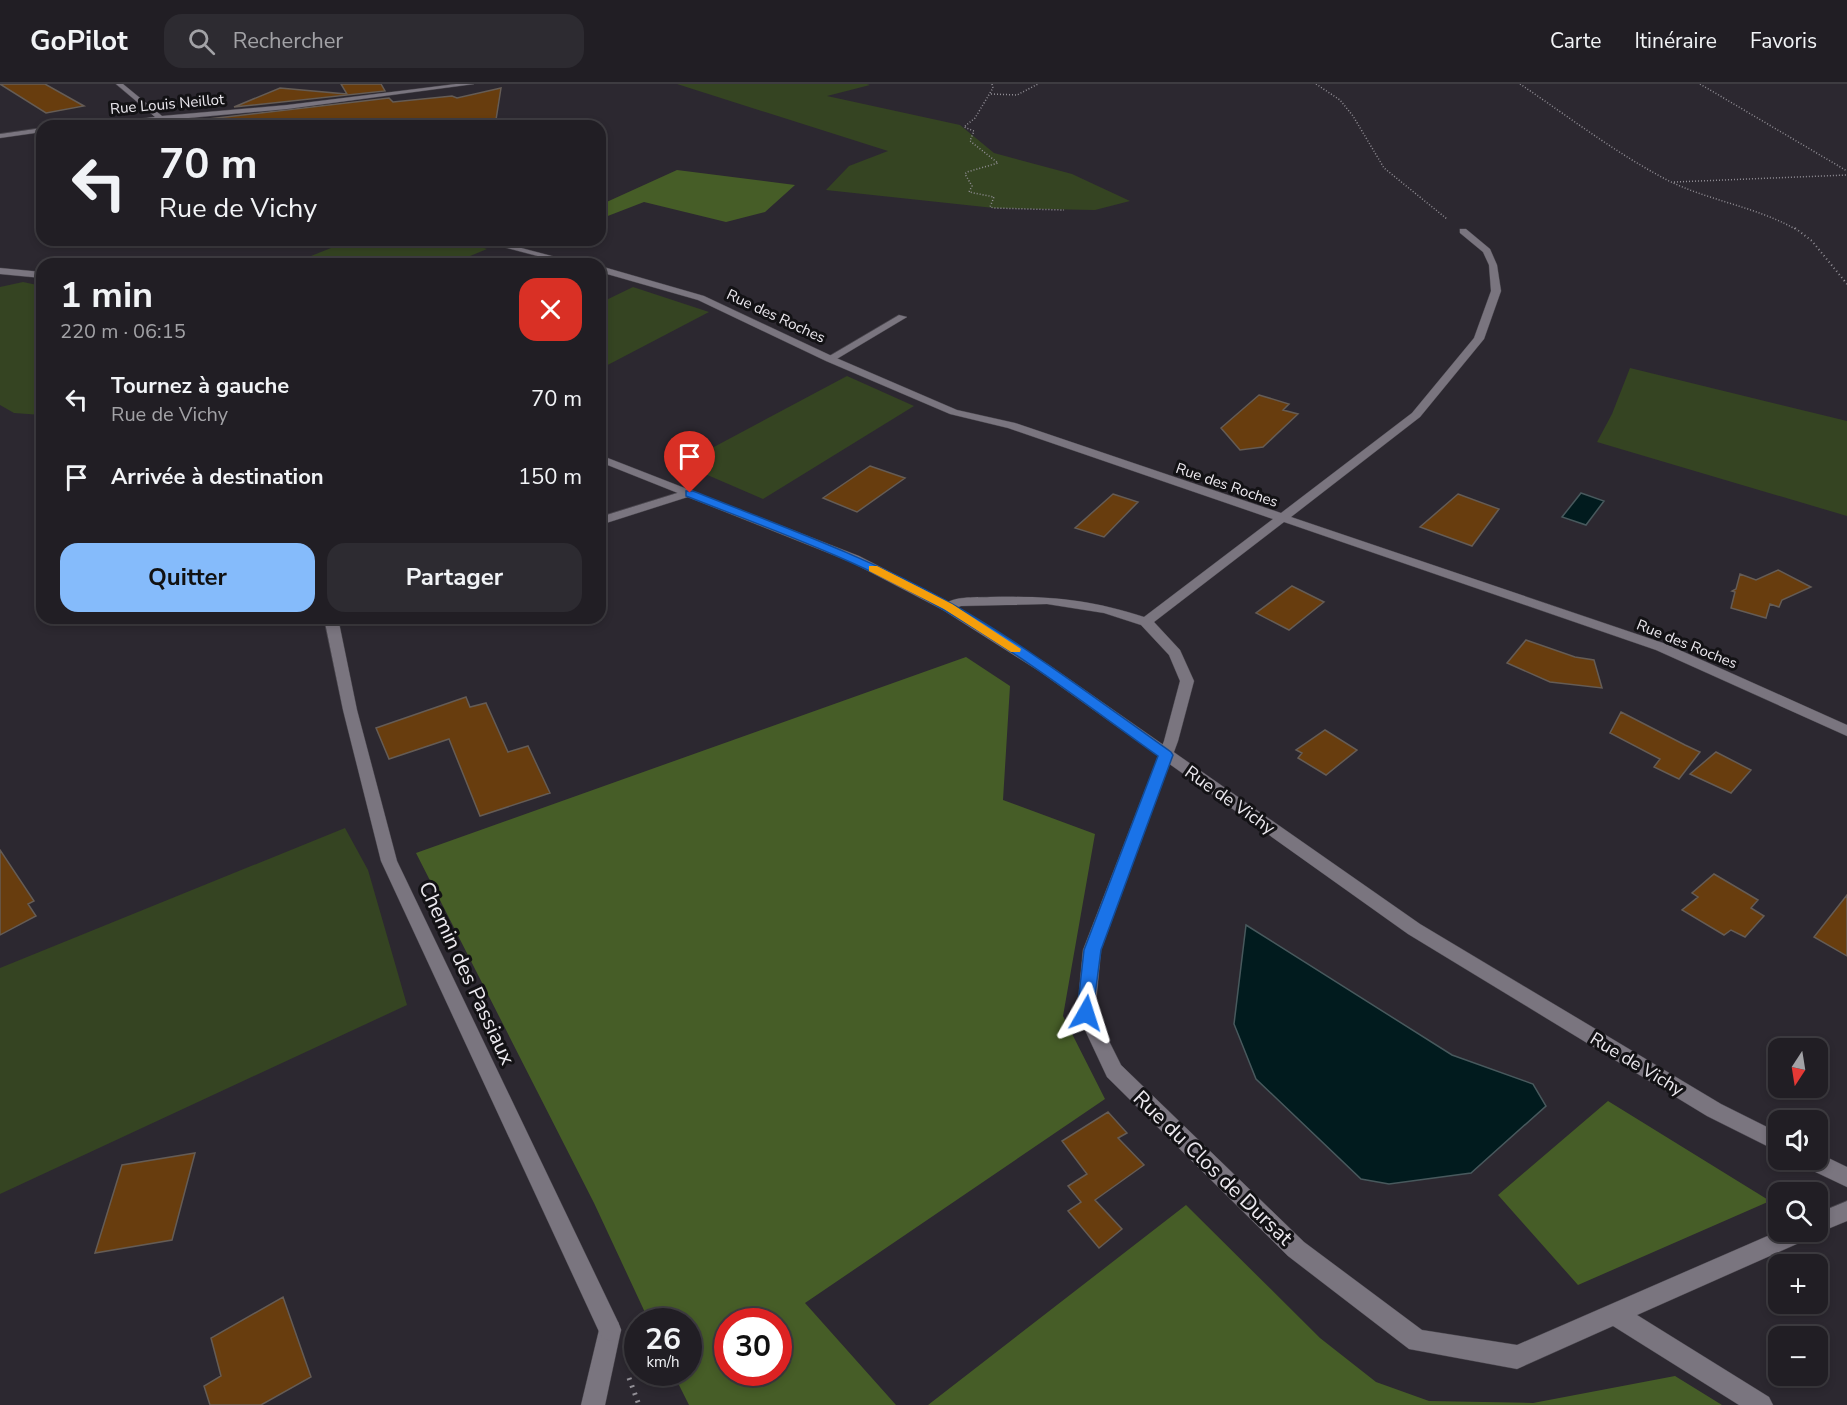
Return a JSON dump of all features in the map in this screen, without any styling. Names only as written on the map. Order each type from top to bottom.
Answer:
[{"type":"street","points":[[119,84],[161,118]]},
{"type":"street","name":"Rue Louis Neillot","points":[[141,120],[287,107],[471,84]]},
{"type":"street","points":[[0,136],[36,131]]},
{"type":"street","points":[[948,607],[959,602],[1047,600],[1106,609],[1146,622],[1416,415],[1479,339],[1496,291],[1492,265],[1487,251],[1463,231]]},
{"type":"street","points":[[505,246],[554,258]]},
{"type":"street","points":[[0,271],[36,274]]},
{"type":"street","name":"Rue des Roches","points":[[606,271],[701,298],[954,412],[1011,425],[1282,520],[1661,647],[1847,731]]},
{"type":"street","points":[[831,358],[902,317]]},
{"type":"street","name":"Rue de Vichy","points":[[606,460],[855,559],[948,607],[1044,668],[1414,929],[1714,1110],[1768,1137]]},
{"type":"street","points":[[606,519],[690,493]]},
{"type":"street","name":"Rue du Clos de Dursat","points":[[1146,622],[1175,653],[1187,681],[1166,755],[1092,950],[1086,1013],[1114,1071],[1296,1249],[1417,1341],[1517,1357],[1777,1242]]},
{"type":"street","name":"Chemin des Passiaux","points":[[332,624],[350,710],[389,861],[610,1330],[592,1405]]},
{"type":"street","points":[[1828,1168],[1847,1177]]},
{"type":"street","points":[[1828,1219],[1847,1211]]},
{"type":"street","points":[[1613,1313],[1761,1405]]},
{"type":"path","points":[[992,84],[991,94],[975,118],[964,127],[974,131],[974,136],[970,141],[998,163],[967,172],[965,174],[972,186],[969,192],[994,198],[995,201],[990,207],[994,208],[1064,210]]},
{"type":"path","points":[[991,94],[1017,95],[1038,84]]},
{"type":"path","points":[[1316,84],[1340,100],[1353,116],[1384,168],[1463,231]]},
{"type":"path","points":[[1521,84],[1638,164],[1672,182],[1774,218],[1796,229],[1812,242],[1847,284]]},
{"type":"path","points":[[1700,84],[1847,171]]},
{"type":"path","points":[[1672,182],[1847,175]]},
{"type":"green space","points":[[677,84],[867,84],[870,85],[827,96],[960,125],[994,153],[1072,174],[1130,201],[1095,210],[994,208],[826,190],[849,166],[888,151]]},
{"type":"green space","points":[[677,170],[795,185],[765,212],[726,222],[644,202],[606,217],[606,202]]},
{"type":"green space","points":[[336,246],[477,246],[487,249],[465,258],[306,258]]},
{"type":"green space","points":[[23,282],[36,285],[36,415],[14,413],[0,405],[0,287]]},
{"type":"green space","points":[[633,287],[709,312],[606,366],[606,300]]},
{"type":"green space","points":[[1630,368],[1847,421],[1847,516],[1597,442],[1612,414]]},
{"type":"green space","points":[[847,376],[914,406],[763,499],[682,464]]},
{"type":"green space","points":[[966,657],[1010,686],[1003,800],[1095,834],[1063,1016],[1105,1099],[805,1303],[896,1405],[689,1405],[680,1386],[702,1386],[702,1308],[643,1308],[594,1203],[416,853]]},
{"type":"green space","points":[[345,828],[368,870],[407,1005],[0,1194],[0,968]]},
{"type":"green space","points":[[1608,1101],[1768,1202],[1578,1285],[1498,1195]]},
{"type":"green space","points":[[1186,1205],[1320,1338],[1376,1382],[1429,1401],[1533,1403],[1675,1376],[1722,1405],[928,1405]]},
{"type":"shaded area","points":[[1581,493],[1604,501],[1586,525],[1562,517]]},
{"type":"shaded area","points":[[1246,925],[1452,1055],[1533,1084],[1546,1106],[1471,1173],[1389,1184],[1361,1179],[1256,1079],[1234,1024]]},
{"type":"building","points":[[0,84],[45,84],[84,106],[46,113]]},
{"type":"building","points":[[341,84],[381,84],[385,91],[234,107],[280,88],[347,94]]},
{"type":"building","points":[[501,88],[496,120],[206,120],[389,98],[393,102],[452,96],[457,98]]},
{"type":"building","points":[[1259,395],[1289,404],[1283,410],[1298,414],[1263,447],[1240,450],[1221,428]]},
{"type":"building","points":[[870,466],[905,478],[857,512],[823,498]]},
{"type":"building","points":[[1113,494],[1138,502],[1104,537],[1075,528]]},
{"type":"building","points":[[1458,494],[1499,509],[1472,546],[1420,527]]},
{"type":"building","points":[[1778,570],[1811,587],[1782,600],[1779,607],[1770,604],[1766,618],[1731,608],[1735,592],[1732,591],[1736,589],[1740,574],[1756,580]]},
{"type":"building","points":[[1292,586],[1324,602],[1289,630],[1256,613]]},
{"type":"building","points":[[1526,640],[1575,657],[1594,660],[1602,688],[1550,682],[1507,663]]},
{"type":"building","points":[[466,697],[470,707],[486,703],[508,752],[528,746],[550,793],[480,816],[449,739],[389,759],[376,728]]},
{"type":"building","points":[[1621,712],[1700,752],[1679,779],[1654,767],[1660,759],[1610,733]]},
{"type":"building","points":[[1325,730],[1357,750],[1326,775],[1298,758],[1302,753],[1296,750]]},
{"type":"building","points":[[1716,752],[1751,770],[1731,793],[1690,774]]},
{"type":"building","points":[[0,850],[34,901],[28,904],[36,916],[0,935]]},
{"type":"building","points":[[1714,874],[1758,900],[1751,908],[1764,916],[1745,937],[1731,930],[1724,935],[1682,910],[1698,897],[1692,893]]},
{"type":"building","points":[[1847,895],[1847,956],[1814,937]]},
{"type":"building","points":[[1108,1112],[1127,1133],[1118,1138],[1144,1165],[1095,1200],[1122,1229],[1099,1248],[1068,1211],[1081,1202],[1068,1186],[1087,1174],[1062,1141]]},
{"type":"building","points":[[195,1153],[172,1240],[95,1253],[122,1165]]},
{"type":"building","points":[[283,1297],[311,1377],[261,1405],[210,1405],[204,1386],[221,1376],[211,1338]]},
{"type":"slow traffic","points":[[873,568],[948,607],[1015,649]]},
{"type":"route","points":[[690,493],[855,559],[948,607],[1044,668],[1166,755],[1092,950],[1086,1013]]}]
